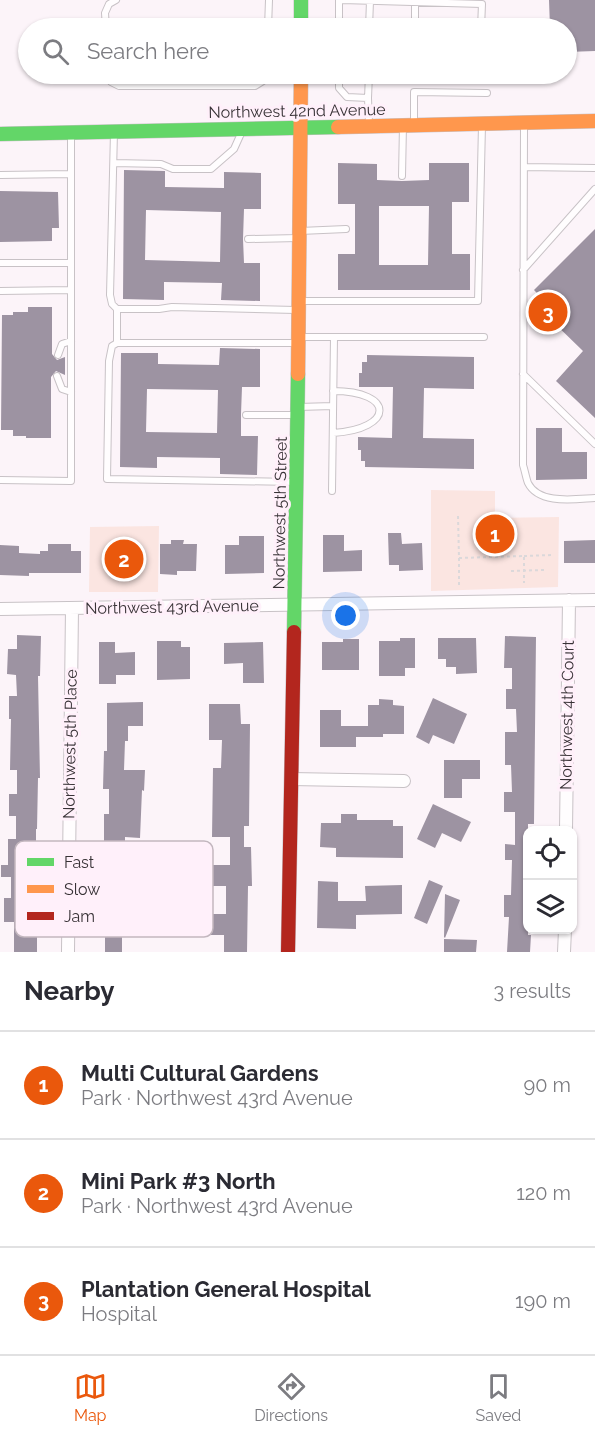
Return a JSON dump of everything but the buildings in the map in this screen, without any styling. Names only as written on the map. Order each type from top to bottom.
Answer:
[{"type":"street","points":[[301,0],[301,18]]},
{"type":"street","name":"Northwest 5th Street","points":[[288,952],[297,482],[301,84]]},
{"type":"street","name":"Northwest 42nd Avenue","points":[[0,134],[595,121]]},
{"type":"street","name":"Northwest 4th Court","points":[[566,826],[569,600]]},
{"type":"street","name":"Northwest 43rd Avenue","points":[[0,609],[595,600]]},
{"type":"street","name":"Northwest 5th Place","points":[[69,841],[72,608]]},
{"type":"street","points":[[291,778],[404,780]]},
{"type":"street","points":[[564,952],[565,934]]},
{"type":"street","name":"Northwest 5th Place","points":[[68,937],[68,952]]},
{"type":"lane","points":[[105,18],[109,4],[116,0]]},
{"type":"lane","points":[[268,18],[269,0]]},
{"type":"lane","points":[[340,18],[341,0],[482,4],[481,18]]},
{"type":"lane","points":[[369,18],[370,1]]},
{"type":"lane","points":[[415,2],[415,18]]},
{"type":"lane","points":[[115,84],[119,86],[255,86],[258,84]]},
{"type":"lane","points":[[339,84],[339,88],[347,97],[368,98]]},
{"type":"lane","points":[[369,84],[369,126]]},
{"type":"lane","points":[[402,176],[414,92],[486,93]]},
{"type":"lane","points":[[524,122],[523,465],[528,484],[537,495],[557,499],[595,498]]},
{"type":"lane","points":[[114,132],[110,295],[112,304],[117,309],[298,306],[478,301],[482,123]]},
{"type":"lane","points":[[114,163],[161,164],[172,169],[211,169],[234,149],[243,129]]},
{"type":"lane","points":[[0,480],[71,481],[71,133]]},
{"type":"lane","points":[[524,167],[595,168]]},
{"type":"lane","points":[[0,175],[71,174]]},
{"type":"lane","points":[[522,270],[595,189]]},
{"type":"lane","points":[[248,239],[346,230]]},
{"type":"lane","points":[[0,263],[71,263]]},
{"type":"lane","points":[[0,291],[71,290]]},
{"type":"lane","points":[[117,309],[117,343]]},
{"type":"lane","points":[[332,491],[334,337]]},
{"type":"lane","points":[[297,482],[107,479],[109,361],[112,346],[117,343],[298,340],[334,337],[484,337]]},
{"type":"lane","points":[[58,355],[62,345],[71,340]]},
{"type":"lane","points":[[523,374],[595,444]]},
{"type":"lane","points":[[57,376],[62,389],[71,392]]},
{"type":"lane","points":[[333,391],[366,396],[374,400],[380,410],[375,421],[369,425],[333,433]]},
{"type":"lane","points":[[246,415],[333,406]]},
{"type":"path","points":[[458,516],[459,587]]},
{"type":"path","points":[[459,558],[552,555]]},
{"type":"path","points":[[524,556],[524,583]]},
{"type":"path","points":[[512,571],[543,570]]},
{"type":"shaded area","points":[[431,490],[495,491],[495,518],[559,517],[558,587],[431,591]]},
{"type":"shaded area","points":[[159,526],[158,592],[89,592],[90,527]]},
{"type":"traffic: fast","points":[[301,0],[301,18]]},
{"type":"traffic: fast","points":[[0,134],[338,127]]},
{"type":"traffic: fast","points":[[294,632],[298,374]]},
{"type":"traffic: slow","points":[[298,374],[301,84]]},
{"type":"traffic: slow","points":[[338,127],[595,121]]},
{"type":"traffic: jam","points":[[288,952],[294,632]]},
{"type":"place","name":"Plantation General Hospital","points":[[548,312]]},
{"type":"place","name":"Multi Cultural Gardens","points":[[495,534]]},
{"type":"place","name":"Mini Park #3 North","points":[[124,559]]}]
